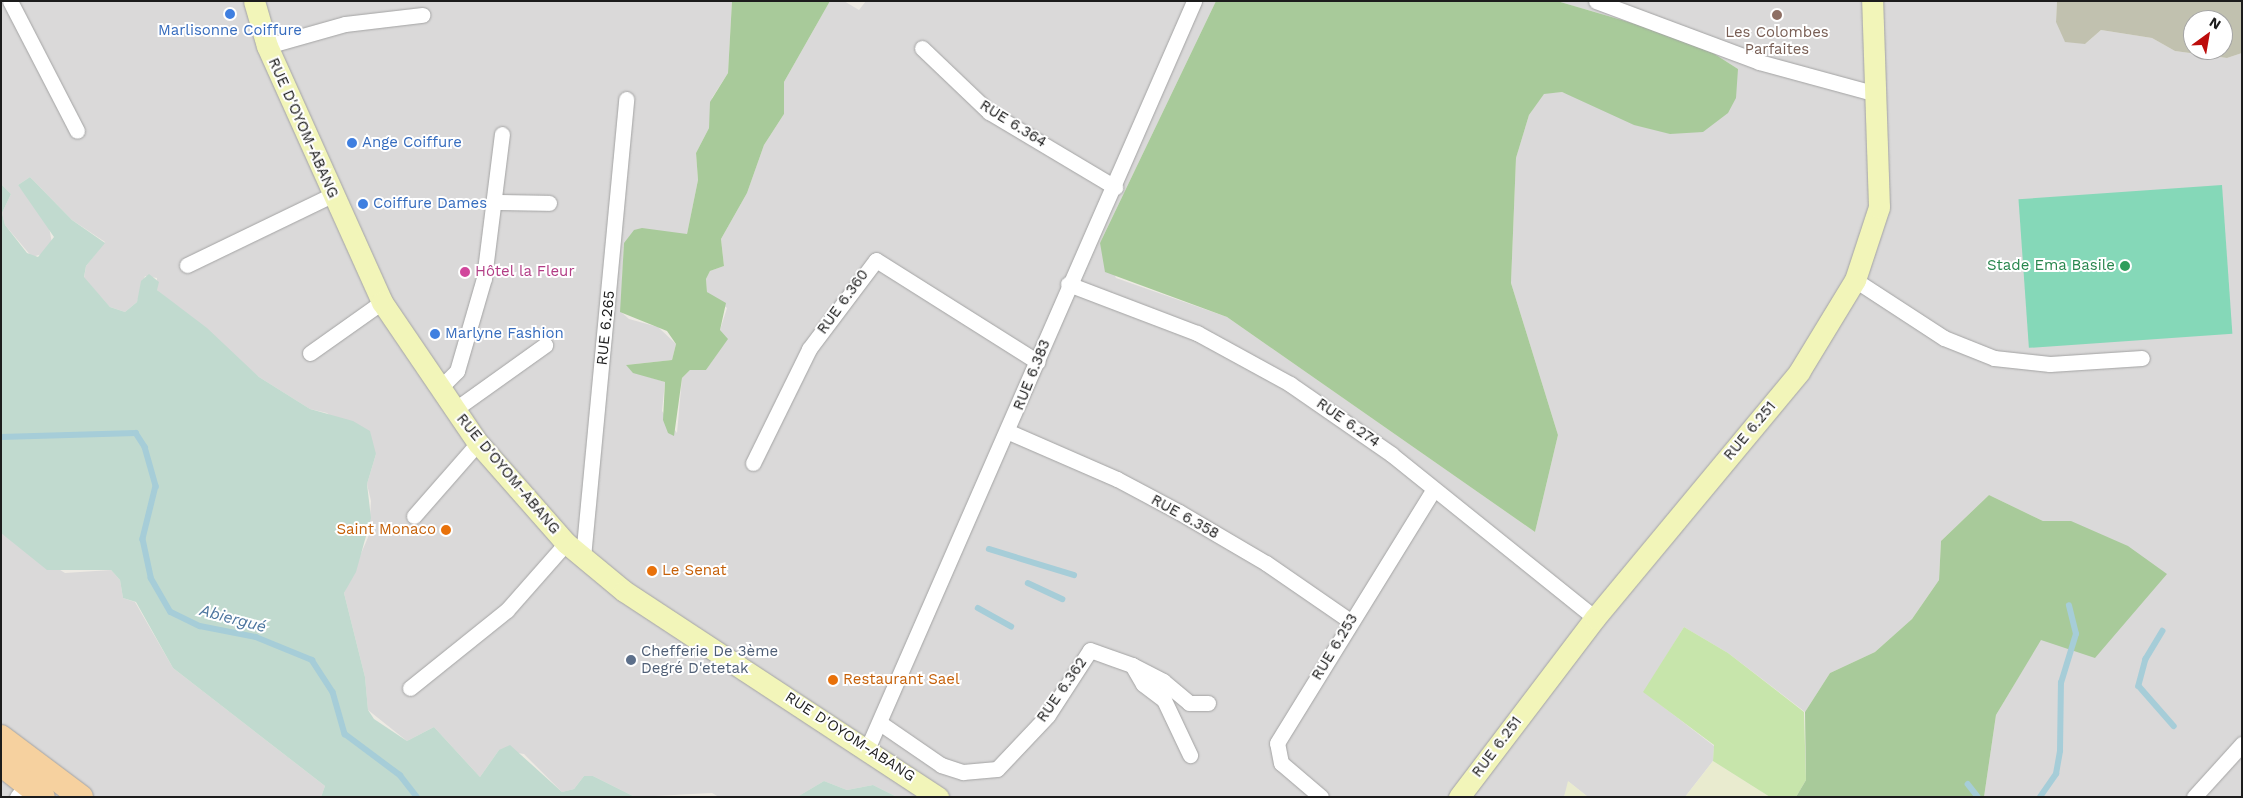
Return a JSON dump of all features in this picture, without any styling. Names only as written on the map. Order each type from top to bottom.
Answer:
[{"type":"main road","name":"RUE D'OYOM-ABANG","points":[[254,1],[267,46],[332,195],[382,302],[478,443],[566,543],[583,557],[681,630],[868,747],[938,797]]},
{"type":"main road","name":"RUE 6.251","points":[[1459,797],[1595,618],[1799,372],[1855,280],[1879,207],[1877,94],[1872,1]]},
{"type":"main road","points":[[1,737],[81,797]]},
{"type":"main road","points":[[1,764],[29,793]]},
{"type":"street","points":[[10,1],[77,131]]},
{"type":"street","name":"RUE 6.383","points":[[868,747],[880,723],[897,671],[1009,432],[1068,284],[1115,187],[1194,1]]},
{"type":"street","points":[[1596,1],[1759,62],[1877,94]]},
{"type":"street","points":[[267,46],[345,24],[422,14]]},
{"type":"street","name":"RUE 6.364","points":[[922,48],[989,112],[1115,187]]},
{"type":"street","name":"RUE 6.265","points":[[583,557],[626,99]]},
{"type":"street","points":[[440,388],[457,371],[477,304],[494,202],[502,134]]},
{"type":"street","points":[[187,265],[332,195]]},
{"type":"street","points":[[494,202],[549,202]]},
{"type":"street","name":"RUE 6.360","points":[[753,464],[809,349],[876,260],[1038,362]]},
{"type":"street","points":[[1855,280],[1944,338],[1994,358],[2081,364],[2142,358]]},
{"type":"street","name":"RUE 6.274","points":[[1068,284],[1197,333],[1250,360],[1339,415],[1595,618]]},
{"type":"street","points":[[310,353],[382,302]]},
{"type":"street","points":[[454,410],[545,345]]},
{"type":"street","name":"RUE 6.358","points":[[1009,432],[1178,512],[1266,563],[1350,621]]},
{"type":"street","points":[[414,516],[478,443]]},
{"type":"street","name":"RUE 6.253","points":[[1321,797],[1281,763],[1277,743],[1350,621],[1433,490]]},
{"type":"street","points":[[410,688],[507,610],[566,543]]},
{"type":"street","name":"RUE 6.362","points":[[880,723],[941,764],[963,772],[997,769],[1048,715],[1090,650],[1132,665]]},
{"type":"street","points":[[1132,665],[1163,681],[1189,703],[1208,703]]},
{"type":"street","points":[[1132,665],[1143,684],[1164,700],[1190,756]]},
{"type":"street","points":[[2194,797],[2242,744]]},
{"type":"shaded area","points":[[1,1],[732,1],[728,73],[712,98],[709,128],[696,153],[698,180],[687,234],[624,243],[621,312],[629,319],[658,327],[676,344],[672,360],[626,365],[633,372],[665,382],[662,411],[677,433],[682,378],[690,370],[706,370],[723,345],[720,330],[727,308],[707,292],[706,279],[710,271],[724,266],[721,239],[747,193],[764,145],[784,114],[784,82],[830,1],[844,1],[859,10],[866,1],[1216,1],[1100,243],[1116,278],[1227,317],[1535,532],[1558,435],[1511,283],[1516,158],[1529,115],[1544,93],[1562,92],[1591,102],[1738,69],[1713,53],[1649,28],[1557,1],[2057,1],[2056,22],[2085,44],[2101,30],[2152,38],[2175,51],[2183,52],[2183,60],[2233,60],[2233,56],[2242,53],[2242,797],[1984,797],[1996,715],[2041,639],[2071,521],[2043,521],[1989,495],[1941,541],[1939,580],[1912,619],[1875,652],[1830,673],[1805,712],[1728,653],[1684,627],[1644,692],[1714,746],[1713,761],[1685,797],[1588,797],[1569,782],[1564,797],[897,797],[873,785],[847,790],[824,781],[797,797],[719,797],[712,793],[635,797],[593,776],[584,776],[574,789],[562,792],[524,754],[499,750],[480,777],[434,727],[407,741],[368,710],[365,677],[344,593],[369,535],[371,501],[367,484],[376,454],[327,413],[310,409],[259,377],[157,290],[157,278],[145,276],[137,302],[125,312],[110,307],[84,278],[86,266],[105,242],[72,220],[30,177],[18,185],[48,222],[52,243],[46,253],[32,257],[5,225],[2,213],[11,194],[1,184]]},
{"type":"shaded area","points":[[2057,1],[2242,1],[2242,53],[2233,56],[2233,10],[2183,10],[2183,52],[2175,51],[2152,38],[2101,30],[2085,44],[2065,42],[2056,22]]},
{"type":"shaded area","points":[[30,177],[72,220],[105,243],[86,266],[84,277],[110,307],[125,312],[137,302],[141,281],[149,274],[159,282],[157,290],[207,328],[259,377],[310,409],[353,421],[370,431],[376,454],[367,484],[371,518],[356,572],[344,593],[365,677],[368,710],[374,719],[407,741],[434,727],[480,777],[499,750],[510,745],[562,792],[574,789],[584,776],[593,776],[635,797],[321,797],[325,786],[173,668],[136,602],[123,598],[120,580],[111,570],[47,570],[1,533],[1,184],[11,194],[2,213],[5,225],[27,253],[38,257],[54,237],[18,185]]},
{"type":"shaded area","points":[[1,533],[65,573],[111,570],[120,580],[123,598],[135,602],[173,668],[325,786],[321,797],[1,797]]},
{"type":"shaded area","points":[[1713,761],[1770,797],[1685,797]]},
{"type":"shaded area","points":[[824,781],[847,790],[873,785],[897,797],[797,797]]},
{"type":"shaded area","points":[[1568,781],[1588,797],[1564,797]]},
{"type":"green space","points":[[732,1],[830,1],[784,82],[784,114],[764,145],[747,193],[721,239],[724,266],[710,271],[706,279],[707,292],[726,303],[720,330],[728,339],[706,370],[690,370],[682,378],[674,436],[668,433],[663,420],[665,382],[633,373],[626,365],[672,360],[676,344],[667,331],[620,312],[624,243],[634,230],[642,228],[687,234],[698,180],[696,153],[709,128],[710,102],[728,73]]},
{"type":"green space","points":[[1216,1],[1557,1],[1649,28],[1713,53],[1738,69],[1736,98],[1728,113],[1703,132],[1670,134],[1634,125],[1562,92],[1544,94],[1529,115],[1516,158],[1511,283],[1558,435],[1535,532],[1227,317],[1105,272],[1100,243]]},
{"type":"green space","name":"Stade Ema Basile","points":[[2222,185],[2232,334],[2029,348],[2018,199]]},
{"type":"green space","points":[[1989,495],[2043,521],[2071,521],[2128,546],[2167,574],[2095,658],[2041,640],[1996,715],[1984,797],[1796,797],[1806,780],[1805,712],[1830,673],[1875,652],[1912,619],[1939,580],[1941,541]]},
{"type":"green space","points":[[1684,627],[1728,653],[1804,712],[1806,780],[1796,797],[1770,797],[1713,761],[1714,745],[1643,692]]},
{"type":"waterway","name":"Abiergué","points":[[1,437],[136,433],[145,447],[156,486],[143,539],[151,578],[171,612],[200,626],[256,637],[312,660],[333,692],[345,734],[400,775],[417,797]]},
{"type":"waterway","points":[[989,549],[1074,575]]},
{"type":"waterway","points":[[1028,583],[1062,599]]},
{"type":"waterway","points":[[2040,797],[2056,774],[2060,751],[2061,683],[2076,634],[2069,606]]},
{"type":"waterway","points":[[978,608],[1011,626]]},
{"type":"waterway","points":[[2163,631],[2146,659],[2139,686],[2174,726]]},
{"type":"waterway","points":[[1968,784],[1978,797]]},
{"type":"place","name":"Marlisonne Coiffure","points":[[230,14]]},
{"type":"place","name":"Les Colombes Parfaites","points":[[1777,15]]},
{"type":"place","name":"Ange Coiffure","points":[[352,143]]},
{"type":"place","name":"Coiffure Dames","points":[[363,204]]},
{"type":"place","name":"Stade Ema Basile","points":[[2125,266]]},
{"type":"place","name":"Hôtel la Fleur","points":[[465,272]]},
{"type":"place","name":"Marlyne Fashion","points":[[435,334]]},
{"type":"place","name":"Saint Monaco","points":[[446,530]]},
{"type":"place","name":"Le Senat","points":[[652,571]]},
{"type":"place","name":"Chefferie De 3ème Degré D'etetak","points":[[631,660]]},
{"type":"place","name":"Restaurant Sael","points":[[833,680]]}]
